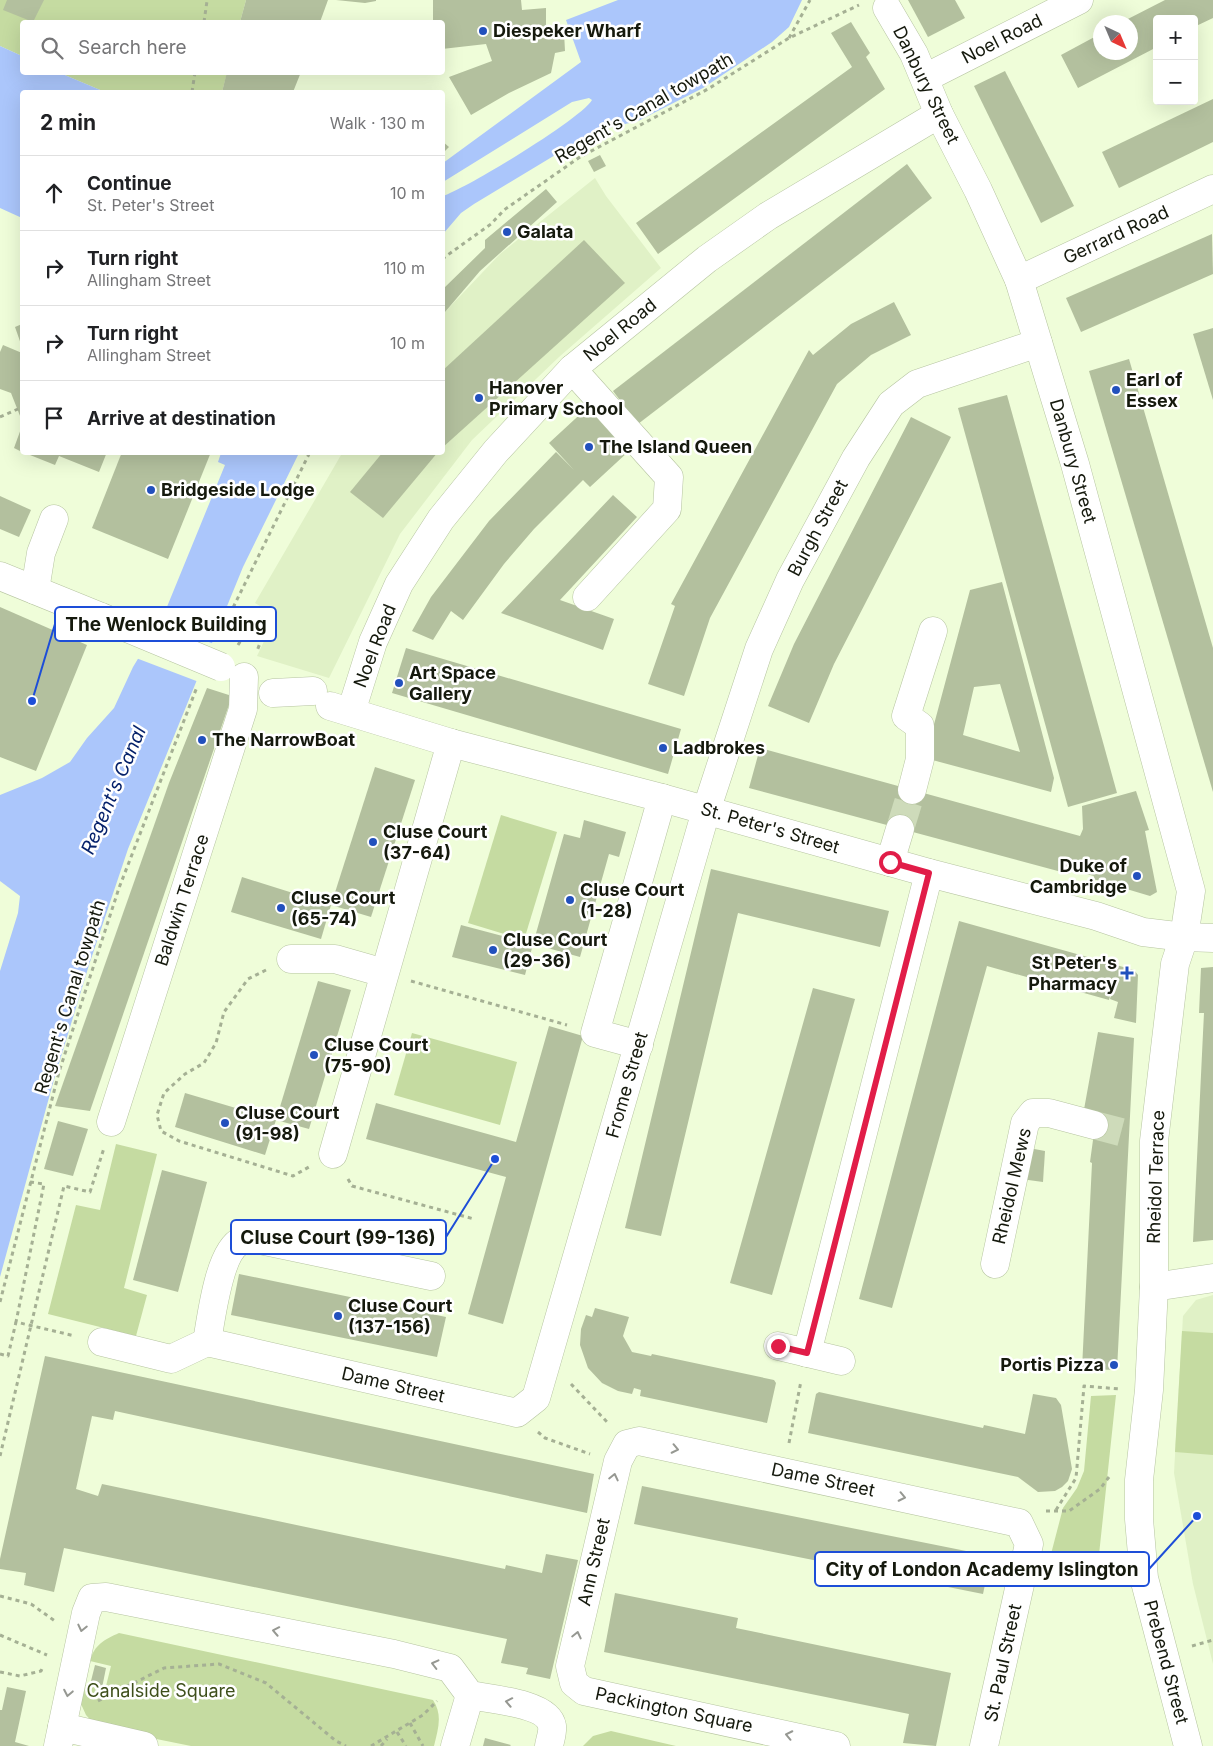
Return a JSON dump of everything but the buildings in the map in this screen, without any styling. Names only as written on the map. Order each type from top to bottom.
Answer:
[{"type":"street","name":"Noel Road","points":[[925,78],[1079,0]]},
{"type":"street","name":"Danbury Street","points":[[887,8],[925,78],[939,114],[978,190],[1019,280],[1075,464],[1179,843],[1190,891],[1184,937]]},
{"type":"street","name":"Noel Road","points":[[331,703],[373,642],[399,584],[442,520],[496,451],[572,369],[707,259],[760,222],[939,114]]},
{"type":"street","name":"Gerrard Road","points":[[1019,280],[1213,189]]},
{"type":"street","name":"Burgh Street","points":[[706,810],[759,649],[790,580],[856,458],[891,404],[917,384],[1038,342]]},
{"type":"street","points":[[572,369],[669,477],[667,509],[588,597]]},
{"type":"street","points":[[35,590],[41,553],[54,519]]},
{"type":"street","points":[[0,576],[100,617],[331,703]]},
{"type":"street","points":[[912,790],[920,759],[920,726],[906,716],[934,631]]},
{"type":"street","name":"Baldwin Terrace","points":[[108,1134],[243,709],[248,671]]},
{"type":"street","name":"St. Peter's Street","points":[[331,703],[451,743],[662,798],[929,873],[1096,916],[1143,932],[1213,938]]},
{"type":"street","points":[[333,1154],[451,743]]},
{"type":"street","points":[[639,1045],[595,1033],[662,798]]},
{"type":"street","name":"Frome Street","points":[[518,1413],[536,1398],[706,810]]},
{"type":"street","points":[[890,862],[900,829]]},
{"type":"street","points":[[805,1363],[929,873]]},
{"type":"street","name":"Rheidol Terrace","points":[[1144,1578],[1138,1519],[1139,1480],[1148,1390],[1154,1287],[1143,1138],[1175,964],[1184,937]]},
{"type":"street","points":[[291,959],[335,959],[384,973]]},
{"type":"street","name":"Rheidol Mews","points":[[995,1264],[1025,1122],[1032,1113],[1049,1113],[1094,1125]]},
{"type":"street","points":[[102,1342],[171,1359],[206,1342],[224,1264],[231,1250],[240,1242],[260,1240],[431,1276]]},
{"type":"street","points":[[1154,1287],[1213,1278]]},
{"type":"street","name":"Dame Street","points":[[206,1342],[518,1413]]},
{"type":"street","points":[[778,1346],[805,1363],[841,1361]]},
{"type":"street","name":"Dame Street","points":[[622,1454],[639,1442],[668,1447],[1019,1523]]},
{"type":"street","name":"Ann Street","points":[[574,1683],[570,1666],[622,1454]]},
{"type":"street","name":"St. Paul Street","points":[[984,1746],[1028,1544],[1019,1523]]},
{"type":"street","name":"Prebend Street","points":[[1144,1578],[1188,1746]]},
{"type":"street","points":[[144,1746],[61,1728],[86,1613],[92,1598],[106,1597],[394,1654],[450,1668],[464,1687],[533,1708],[546,1715],[552,1726],[549,1746]]},
{"type":"street","name":"Packington Square","points":[[574,1683],[584,1691],[836,1746]]},
{"type":"street","points":[[455,1746],[464,1687]]},
{"type":"path","points":[[204,20],[207,0]]},
{"type":"path","name":"Regent's Canal towpath","points":[[789,38],[810,0]]},
{"type":"path","name":"Regent's Canal towpath","points":[[445,257],[492,224],[504,210],[580,157],[708,89],[789,38],[856,6]]},
{"type":"path","points":[[192,90],[195,75]]},
{"type":"path","points":[[0,417],[18,409]]},
{"type":"path","points":[[216,640],[308,455]]},
{"type":"path","points":[[246,632],[262,638],[248,671],[246,632]]},
{"type":"path","name":"Regent's Canal towpath","points":[[0,1302],[59,1072],[119,888],[189,707]]},
{"type":"path","points":[[291,959],[248,979],[224,1012],[216,1043],[204,1063],[185,1074],[164,1093],[157,1115],[161,1131],[179,1141],[294,1176],[333,1154],[352,1186],[474,1219]]},
{"type":"path","points":[[384,973],[595,1033]]},
{"type":"path","points":[[0,1456],[64,1186],[90,1192],[108,1134]]},
{"type":"path","points":[[0,1354],[8,1356],[44,1184],[30,1182]]},
{"type":"path","points":[[16,1322],[102,1342]]},
{"type":"path","points":[[788,1448],[805,1363]]},
{"type":"path","points":[[568,1382],[622,1454]]},
{"type":"path","points":[[1111,1474],[1100,1488],[1069,1511],[1055,1510],[1076,1478],[1084,1386],[1148,1390]]},
{"type":"path","points":[[518,1413],[545,1438],[622,1454]]},
{"type":"path","points":[[1050,1564],[1144,1578]]},
{"type":"path","points":[[0,1596],[31,1604],[57,1622],[55,1630]]},
{"type":"path","points":[[0,1635],[49,1656]]},
{"type":"path","points":[[0,1672],[20,1676],[41,1671],[49,1656],[51,1647]]},
{"type":"path","points":[[61,1728],[80,1715],[83,1708],[164,1668],[219,1664],[266,1684],[336,1741],[346,1746]]},
{"type":"path","points":[[371,1746],[389,1737],[464,1687]]},
{"type":"path","points":[[410,1723],[423,1746]]},
{"type":"path","points":[[397,1731],[406,1746]]},
{"type":"path","points":[[381,1746],[389,1737]]},
{"type":"shaded area","name":"Hanover Primary School","points":[[595,178],[606,196],[661,268],[559,357],[472,440],[400,534],[329,678],[257,656],[276,616],[255,603],[341,455],[445,455],[445,312],[500,254]]},
{"type":"shaded area","points":[[1213,1295],[1213,1664],[1193,1584],[1174,1473],[1183,1316],[1196,1300]]},
{"type":"green space","points":[[0,0],[246,0],[241,20],[20,20],[20,55],[0,46]]},
{"type":"green space","points":[[65,75],[226,75],[223,90],[100,90]]},
{"type":"green space","points":[[501,815],[557,832],[524,940],[468,923]]},
{"type":"green space","points":[[412,1033],[517,1062],[500,1125],[394,1095]]},
{"type":"green space","points":[[116,1144],[157,1154],[124,1288],[147,1295],[136,1336],[48,1314],[76,1205],[100,1210]]},
{"type":"green space","points":[[1182,1331],[1213,1333],[1213,1455],[1175,1452]]},
{"type":"green space","points":[[1116,1395],[1098,1564],[1051,1554],[1063,1508],[1077,1488],[1084,1471],[1091,1396]]},
{"type":"green space","name":"Canalside Square","points":[[119,1633],[433,1700],[439,1717],[434,1746],[191,1746],[97,1727],[86,1715],[81,1704],[85,1685],[105,1690],[111,1666],[90,1661],[94,1651],[101,1643]]},
{"type":"green space","points":[[611,1731],[676,1746],[583,1746],[593,1736]]},
{"type":"water","points":[[618,0],[802,0],[789,27],[772,42],[703,88],[638,121],[595,131],[474,204],[461,213],[445,232],[445,195],[475,180],[546,137],[592,100],[589,98],[572,102],[445,181],[445,162],[581,62],[566,20]]},
{"type":"water","points":[[0,46],[20,55],[20,75],[65,75],[100,90],[20,90],[20,217],[0,208]]},
{"type":"water","name":"Regent's Canal","points":[[220,455],[298,455],[243,567],[128,849],[89,965],[53,1083],[0,1277],[0,971],[18,913],[20,896],[0,881],[0,795],[42,778],[70,762],[87,738],[114,708],[133,667],[162,619],[225,465],[218,462]]},
{"type":"pier","points":[[157,622],[214,644],[199,682],[136,658]]},
{"type":"tunnel","points":[[900,829],[912,790]]},
{"type":"tunnel","points":[[1094,1125],[1132,1135]]},
{"type":"place","name":"Diespeker Wharf","points":[[483,31]]},
{"type":"place","name":"Galata","points":[[507,232]]},
{"type":"place","name":"Earl of Essex","points":[[1116,390]]},
{"type":"place","name":"Hanover Primary School","points":[[479,398]]},
{"type":"place","name":"The Island Queen","points":[[589,447]]},
{"type":"place","name":"Bridgeside Lodge","points":[[151,490]]},
{"type":"place","name":"Art Space Gallery","points":[[399,683]]},
{"type":"place","name":"The Wenlock Building","points":[[32,701]]},
{"type":"place","name":"The NarrowBoat","points":[[202,740]]},
{"type":"place","name":"Ladbrokes","points":[[663,748]]},
{"type":"place","name":"Cluse Court (37-64)","points":[[373,842]]},
{"type":"place","name":"Duke of Cambridge","points":[[1137,876]]},
{"type":"place","name":"Cluse Court (1-28)","points":[[570,900]]},
{"type":"place","name":"Cluse Court (65-74)","points":[[281,908]]},
{"type":"place","name":"Cluse Court (29-36)","points":[[493,950]]},
{"type":"place","name":"St Peter's Pharmacy","points":[[1127,973]]},
{"type":"place","name":"Cluse Court (75-90)","points":[[314,1055]]},
{"type":"place","name":"Cluse Court (91-98)","points":[[225,1123]]},
{"type":"place","name":"Cluse Court (99-136)","points":[[495,1159]]},
{"type":"place","name":"Cluse Court (137-156)","points":[[338,1316]]},
{"type":"place","name":"Portis Pizza","points":[[1114,1365]]},
{"type":"place","name":"City of London Academy Islington","points":[[1197,1516]]},
{"type":"route","points":[[778,1346],[807,1353],[929,873],[890,862]]}]
